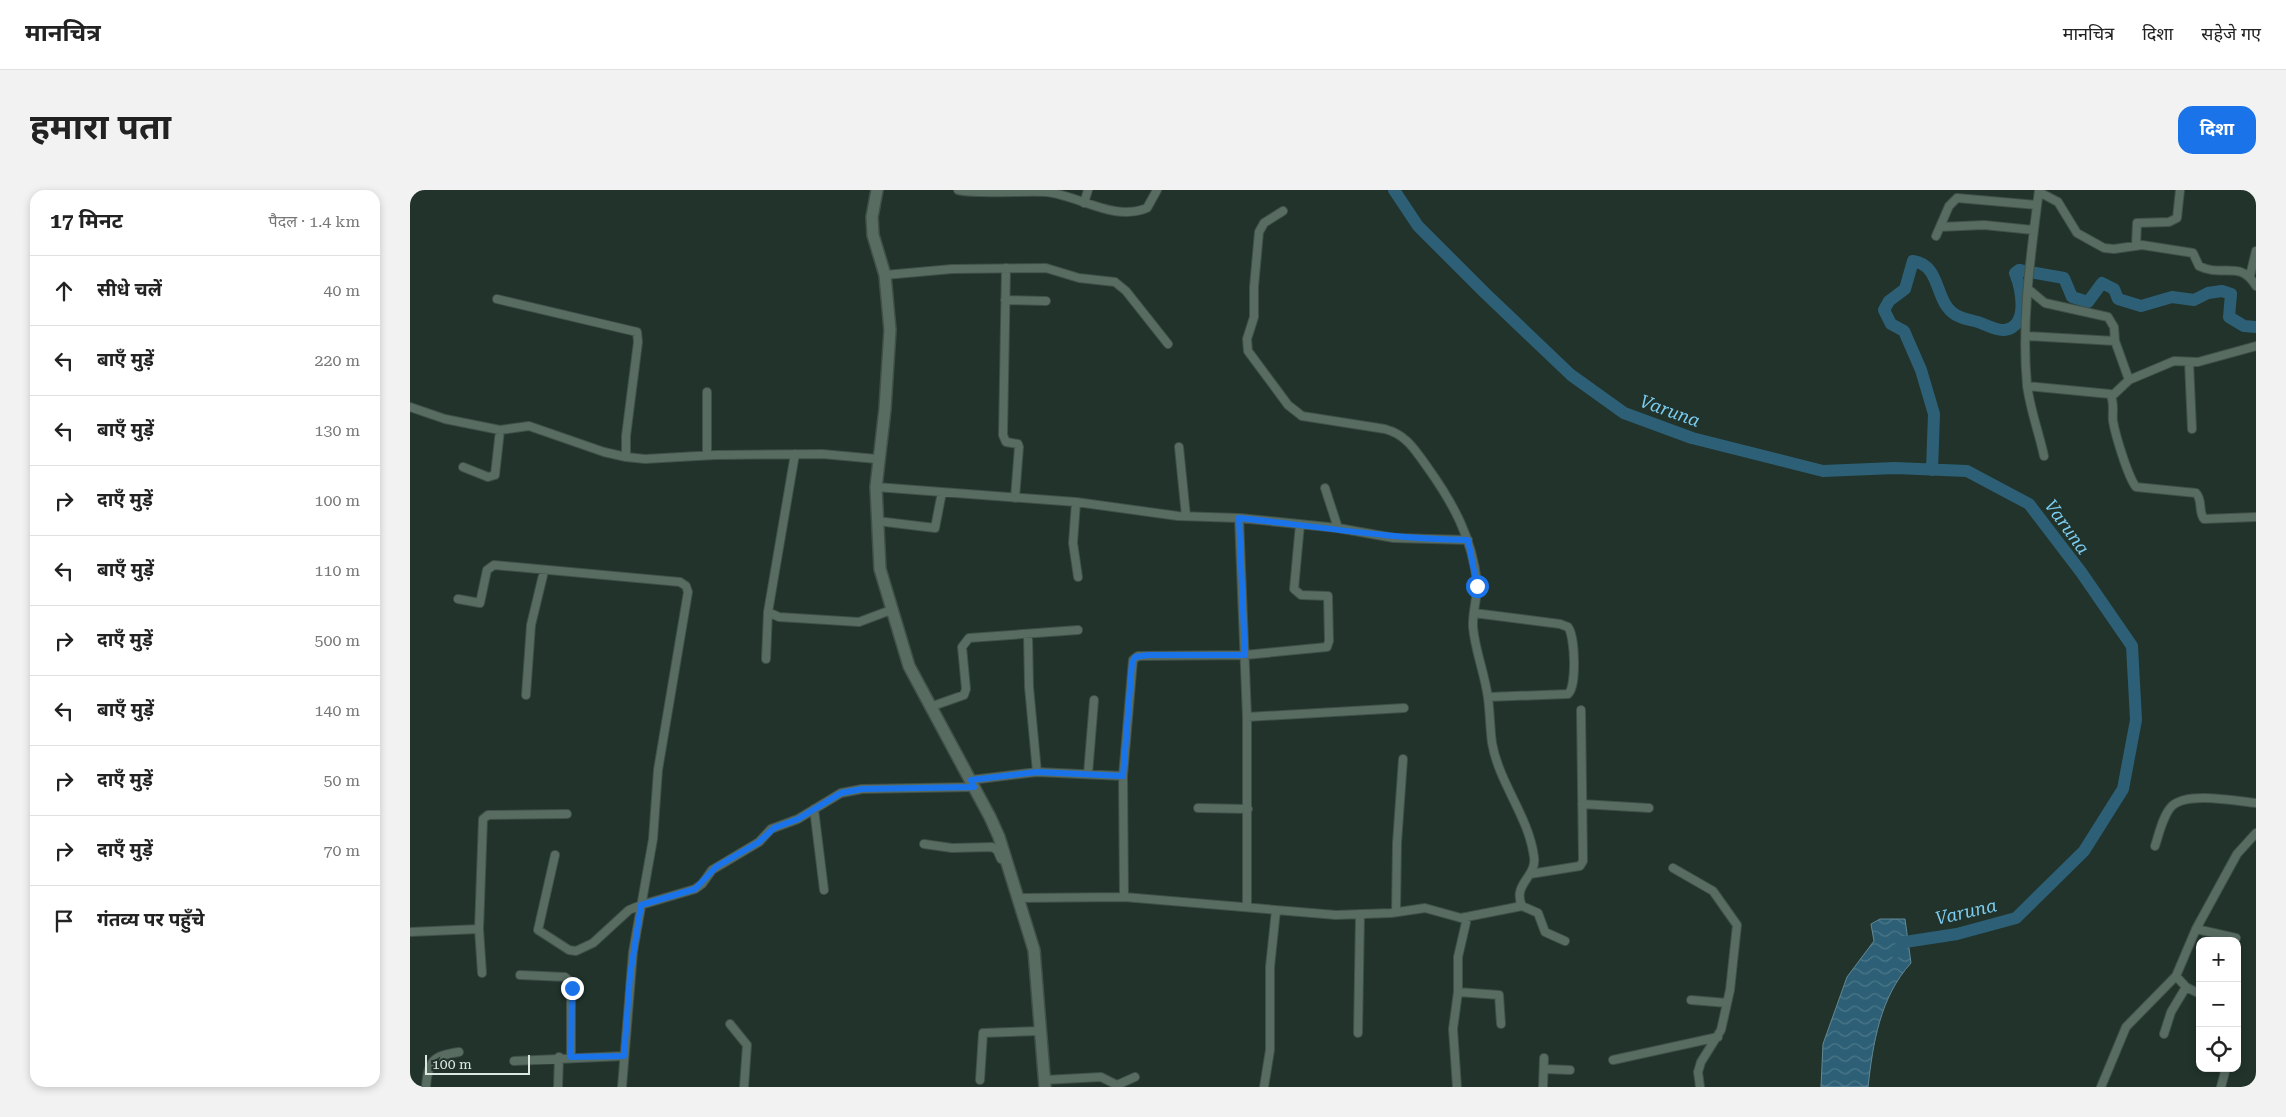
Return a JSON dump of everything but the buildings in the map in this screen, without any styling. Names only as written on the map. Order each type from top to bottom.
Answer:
[{"type":"street","points":[[877,190],[872,217],[873,235],[885,275],[890,330],[885,409],[876,487],[877,521],[880,569],[891,610],[909,666],[999,836],[1034,950],[1045,1084],[1101,1077],[1117,1086],[1135,1077]]},
{"type":"street","points":[[958,190],[967,193],[1013,190],[1049,192],[1113,211],[1144,210],[1150,205],[1157,190]]},
{"type":"street","points":[[1084,203],[1088,190]]},
{"type":"street","points":[[2136,246],[2137,223],[2168,222],[2177,218],[2180,190]]},
{"type":"street","points":[[2044,456],[2027,386],[2026,336],[2033,230],[2039,191],[2058,202],[2080,236],[2109,249],[2150,246],[2193,253],[2197,263],[2204,269],[2240,270],[2250,276],[2256,286]]},
{"type":"street","points":[[1936,236],[1949,206],[1957,198],[2037,205]]},
{"type":"street","points":[[1283,210],[1264,223],[1259,232],[1254,287],[1254,317],[1247,339],[1248,351],[1288,405],[1302,416],[1385,428],[1398,432],[1408,440],[1448,496],[1468,540],[1477,586],[1473,628],[1488,697],[1495,755],[1533,850],[1534,865],[1530,874],[1521,885],[1522,906]]},
{"type":"street","points":[[1940,226],[1984,225],[2033,230]]},
{"type":"street","points":[[2250,276],[2256,251]]},
{"type":"street","points":[[1006,268],[1003,435],[1006,442],[1015,443],[1020,448],[1015,498]]},
{"type":"street","points":[[885,275],[952,269],[1054,269],[1079,278],[1114,282],[1126,291],[1168,344]]},
{"type":"street","points":[[2028,289],[2045,303],[2105,315],[2114,327],[2115,341],[2129,380]]},
{"type":"street","points":[[497,299],[637,332],[638,342],[626,436],[626,457]]},
{"type":"street","points":[[1005,300],[1046,301]]},
{"type":"street","points":[[2026,336],[2115,341]]},
{"type":"street","points":[[2112,396],[2129,380],[2174,362],[2198,362],[2256,346]]},
{"type":"street","points":[[2189,362],[2192,429]]},
{"type":"street","points":[[2027,386],[2107,393],[2112,396]]},
{"type":"street","points":[[707,392],[707,455]]},
{"type":"street","points":[[2112,396],[2114,427],[2127,468],[2136,487],[2196,493],[2199,496],[2201,515],[2204,519],[2256,518]]},
{"type":"street","points":[[410,407],[434,414],[445,420],[500,430],[529,426],[604,452],[626,457],[645,459],[707,455],[822,454],[878,459]]},
{"type":"street","points":[[463,467],[488,477],[495,475],[500,430]]},
{"type":"street","points":[[1179,447],[1186,516]]},
{"type":"street","points":[[766,659],[768,612],[795,454]]},
{"type":"street","points":[[876,487],[1076,502],[1186,516],[1239,518],[1300,524],[1338,528],[1394,538],[1468,540]]},
{"type":"street","points":[[1325,488],[1338,528]]},
{"type":"street","points":[[877,521],[935,528],[942,492]]},
{"type":"street","points":[[1076,502],[1073,544],[1078,577]]},
{"type":"street","points":[[1239,518],[1247,717],[1247,906]]},
{"type":"street","points":[[1124,897],[1123,776],[1132,663],[1135,657],[1148,655],[1245,655],[1324,649],[1328,644],[1328,596],[1301,594],[1294,589],[1300,524]]},
{"type":"street","points":[[458,599],[480,603],[487,570],[490,567],[680,582],[686,586],[688,592],[658,770],[653,840],[630,976],[622,1087]]},
{"type":"street","points":[[526,695],[531,625],[544,571]]},
{"type":"street","points":[[768,612],[779,617],[859,622],[891,610]]},
{"type":"street","points":[[1474,613],[1560,624],[1568,627],[1573,638],[1573,686],[1568,694],[1488,697]]},
{"type":"street","points":[[930,707],[964,695],[966,689],[962,646],[969,638],[1078,630]]},
{"type":"street","points":[[1028,635],[1029,687],[1037,772]]},
{"type":"street","points":[[1088,774],[1094,700]]},
{"type":"street","points":[[1247,717],[1404,708]]},
{"type":"street","points":[[1530,874],[1582,865],[1581,710]]},
{"type":"street","points":[[1396,912],[1397,843],[1403,759]]},
{"type":"street","points":[[556,855],[538,930],[569,950],[576,951],[586,947],[625,913],[640,910],[695,889],[716,867],[759,842],[771,829],[798,819],[832,797],[852,790],[972,784],[1037,772],[1123,776]]},
{"type":"street","points":[[2154,846],[2167,814],[2175,804],[2198,798],[2256,803]]},
{"type":"street","points":[[1582,804],[1649,808]]},
{"type":"street","points":[[1198,808],[1248,809]]},
{"type":"street","points":[[814,809],[824,890]]},
{"type":"street","points":[[482,973],[479,929],[485,817],[567,814]]},
{"type":"street","points":[[2101,1087],[2126,1027],[2176,976],[2196,929],[2238,854],[2256,833]]},
{"type":"street","points":[[924,844],[952,848],[995,848],[1011,873]]},
{"type":"street","points":[[1673,868],[1713,891],[1737,925],[1728,1003],[1718,1037],[1711,1043],[1701,1062],[1698,1072],[1700,1087]]},
{"type":"street","points":[[1019,898],[1124,897],[1336,915],[1396,912],[1425,908],[1467,918],[1522,906],[1538,913],[1545,932],[1565,941]]},
{"type":"street","points":[[1264,1087],[1270,1050],[1271,960],[1276,910]]},
{"type":"street","points":[[1358,1033],[1360,914]]},
{"type":"street","points":[[1457,1087],[1453,1038],[1458,992],[1458,957],[1467,918]]},
{"type":"street","points":[[410,932],[479,929]]},
{"type":"street","points":[[2196,929],[2232,937]]},
{"type":"street","points":[[520,975],[560,976],[568,979],[572,988],[571,1057]]},
{"type":"street","points":[[2176,976],[2186,986],[2196,992]]},
{"type":"street","points":[[2164,1034],[2171,1012],[2186,986]]},
{"type":"street","points":[[1458,992],[1499,995],[1501,1024]]},
{"type":"street","points":[[1691,1000],[1728,1003]]},
{"type":"street","points":[[730,1024],[747,1045],[744,1087]]},
{"type":"street","points":[[980,1080],[983,1033],[986,1031],[1040,1031]]},
{"type":"street","points":[[1613,1060],[1718,1037]]},
{"type":"street","points":[[426,1087],[426,1073],[435,1058],[459,1052]]},
{"type":"street","points":[[514,1061],[558,1057],[624,1056]]},
{"type":"street","points":[[558,1057],[558,1087]]},
{"type":"street","points":[[1544,1058],[1544,1087]]},
{"type":"street","points":[[1544,1070],[1570,1070]]},
{"type":"street","points":[[2221,1087],[2225,1072]]},
{"type":"water","points":[[1880,919],[1905,919],[1911,963],[1900,976],[1885,1006],[1872,1054],[1868,1087],[1821,1087],[1823,1044],[1847,977],[1874,941],[1871,924]]},
{"type":"waterway","name":"Varuna","points":[[1394,190],[1418,226],[1485,293],[1571,375],[1624,413],[1692,438],[1823,471],[1895,468],[1967,471],[2029,504],[2081,572],[2132,646],[2136,720],[2123,789],[2084,851],[2016,918],[1957,934],[1905,942],[1896,952]]},
{"type":"waterway","points":[[1932,470],[1934,414],[1921,370],[1904,331],[1891,324],[1884,310],[1889,301],[1905,289],[1913,261],[1929,269],[1944,302],[1956,315],[1998,330],[2012,327],[2018,322],[2021,297],[2015,273],[2019,270],[2064,278],[2072,297],[2088,302],[2102,283],[2114,289],[2118,299],[2141,306],[2172,297],[2194,300],[2208,293],[2222,291],[2231,294],[2229,317],[2244,326],[2256,327]]},
{"type":"route","points":[[572,988],[571,1057],[624,1056],[630,976],[641,905],[688,892],[699,887],[712,870],[759,842],[769,831],[805,816],[841,793],[862,789],[974,787],[971,780],[1026,772],[1123,776],[1131,696],[1132,663],[1135,657],[1148,655],[1245,655],[1239,518],[1338,528],[1394,538],[1468,540],[1477,586]]}]
